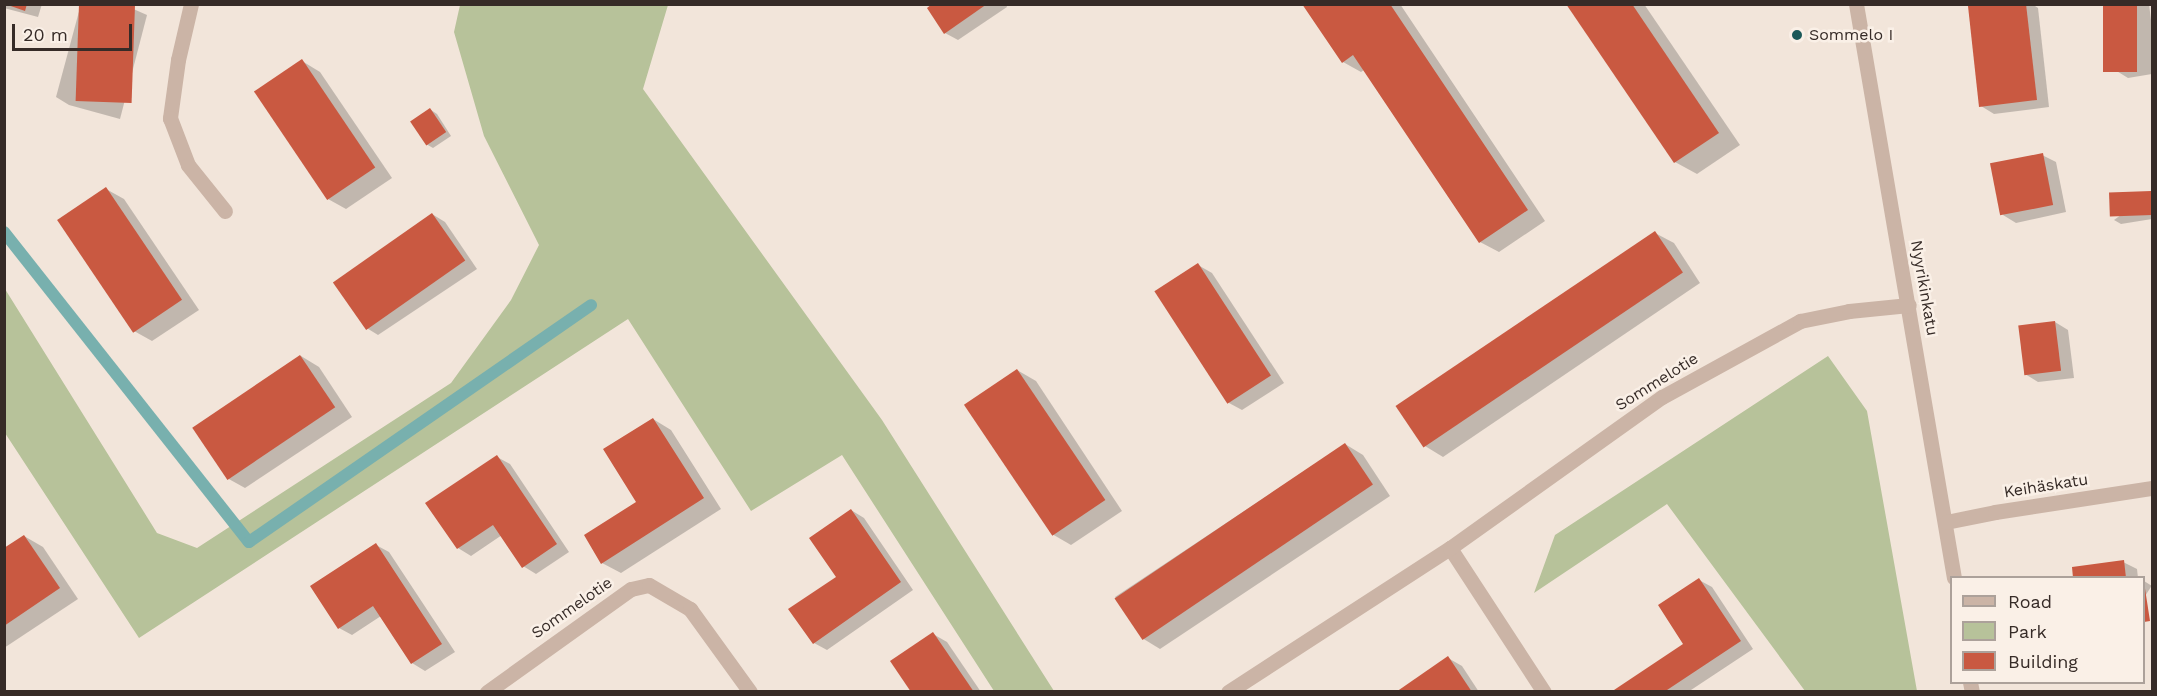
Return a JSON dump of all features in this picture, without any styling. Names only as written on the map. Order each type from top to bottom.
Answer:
[{"type":"street","points":[[191,4],[178,60],[170,118],[188,165],[225,211]]},
{"type":"street","name":"Nyyrikinkatu","points":[[1856,4],[1954,576]]},
{"type":"street","name":"Sommelotie","points":[[1228,692],[1450,548],[1662,397],[1800,321],[1849,311],[1909,305]]},
{"type":"street","name":"Keihäskatu","points":[[1946,522],[1995,512],[2152,488]]},
{"type":"street","points":[[1450,548],[1544,692]]},
{"type":"street","name":"Sommelotie","points":[[487,692],[631,589],[649,585],[690,609],[749,691]]},
{"type":"green space","points":[[460,5],[668,5],[643,89],[882,420],[1054,691],[994,691],[842,455],[751,511],[628,319],[139,638],[5,433],[5,289],[157,533],[197,548],[451,383],[511,300],[539,245],[484,136],[454,32]]},
{"type":"green space","points":[[1828,356],[1867,411],[1917,691],[1805,691],[1667,504],[1534,593],[1555,535]]},
{"type":"building","points":[[5,4],[27,4],[25,11]]},
{"type":"building","points":[[79,4],[135,6],[132,103],[76,101]]},
{"type":"building","points":[[932,4],[987,4],[944,34],[927,8]]},
{"type":"building","points":[[1302,4],[1390,4],[1528,210],[1479,243],[1353,55],[1342,63]]},
{"type":"building","points":[[1566,4],[1632,4],[1719,133],[1674,163]]},
{"type":"building","points":[[2026,4],[2037,100],[1979,107],[1968,6]]},
{"type":"building","points":[[2103,4],[2137,4],[2137,72],[2103,72]]},
{"type":"building","points":[[302,59],[375,168],[327,200],[254,91]]},
{"type":"building","points":[[430,108],[446,132],[426,145],[410,121]]},
{"type":"building","points":[[2043,153],[2053,205],[2000,215],[1990,163]]},
{"type":"building","points":[[106,187],[182,300],[133,333],[57,220]]},
{"type":"building","points":[[2151,191],[2152,215],[2110,216],[2109,192]]},
{"type":"building","points":[[432,213],[465,261],[366,330],[333,282]]},
{"type":"building","points":[[1655,231],[1683,272],[1423,447],[1396,406]]},
{"type":"building","points":[[1198,263],[1271,375],[1227,404],[1154,291]]},
{"type":"building","points":[[2055,321],[2061,371],[2024,375],[2018,326]]},
{"type":"building","points":[[300,355],[335,407],[227,480],[192,428]]},
{"type":"building","points":[[1017,369],[1105,500],[1052,536],[964,405]]},
{"type":"building","points":[[653,418],[704,498],[601,564],[584,535],[636,502],[603,449]]},
{"type":"building","points":[[1345,443],[1373,484],[1142,640],[1115,598]]},
{"type":"building","points":[[497,455],[557,544],[522,568],[493,525],[457,549],[425,503]]},
{"type":"building","points":[[851,509],[901,582],[813,644],[788,609],[836,577],[809,538]]},
{"type":"building","points":[[24,535],[60,588],[4,626],[4,548]]},
{"type":"building","points":[[376,543],[442,644],[411,664],[373,606],[338,629],[310,586]]},
{"type":"building","points":[[2124,560],[2126,576],[2073,576],[2072,567]]},
{"type":"building","points":[[1699,578],[1741,641],[1664,692],[1611,692],[1683,644],[1658,605]]},
{"type":"building","points":[[2145,588],[2150,621],[2145,622]]},
{"type":"building","points":[[933,632],[974,692],[911,692],[890,661]]},
{"type":"building","points":[[1448,656],[1472,692],[1396,692]]},
{"type":"waterway","points":[[4,232],[249,542],[591,305]]},
{"type":"place","name":"Sommelo I","points":[[1797,35]]}]
